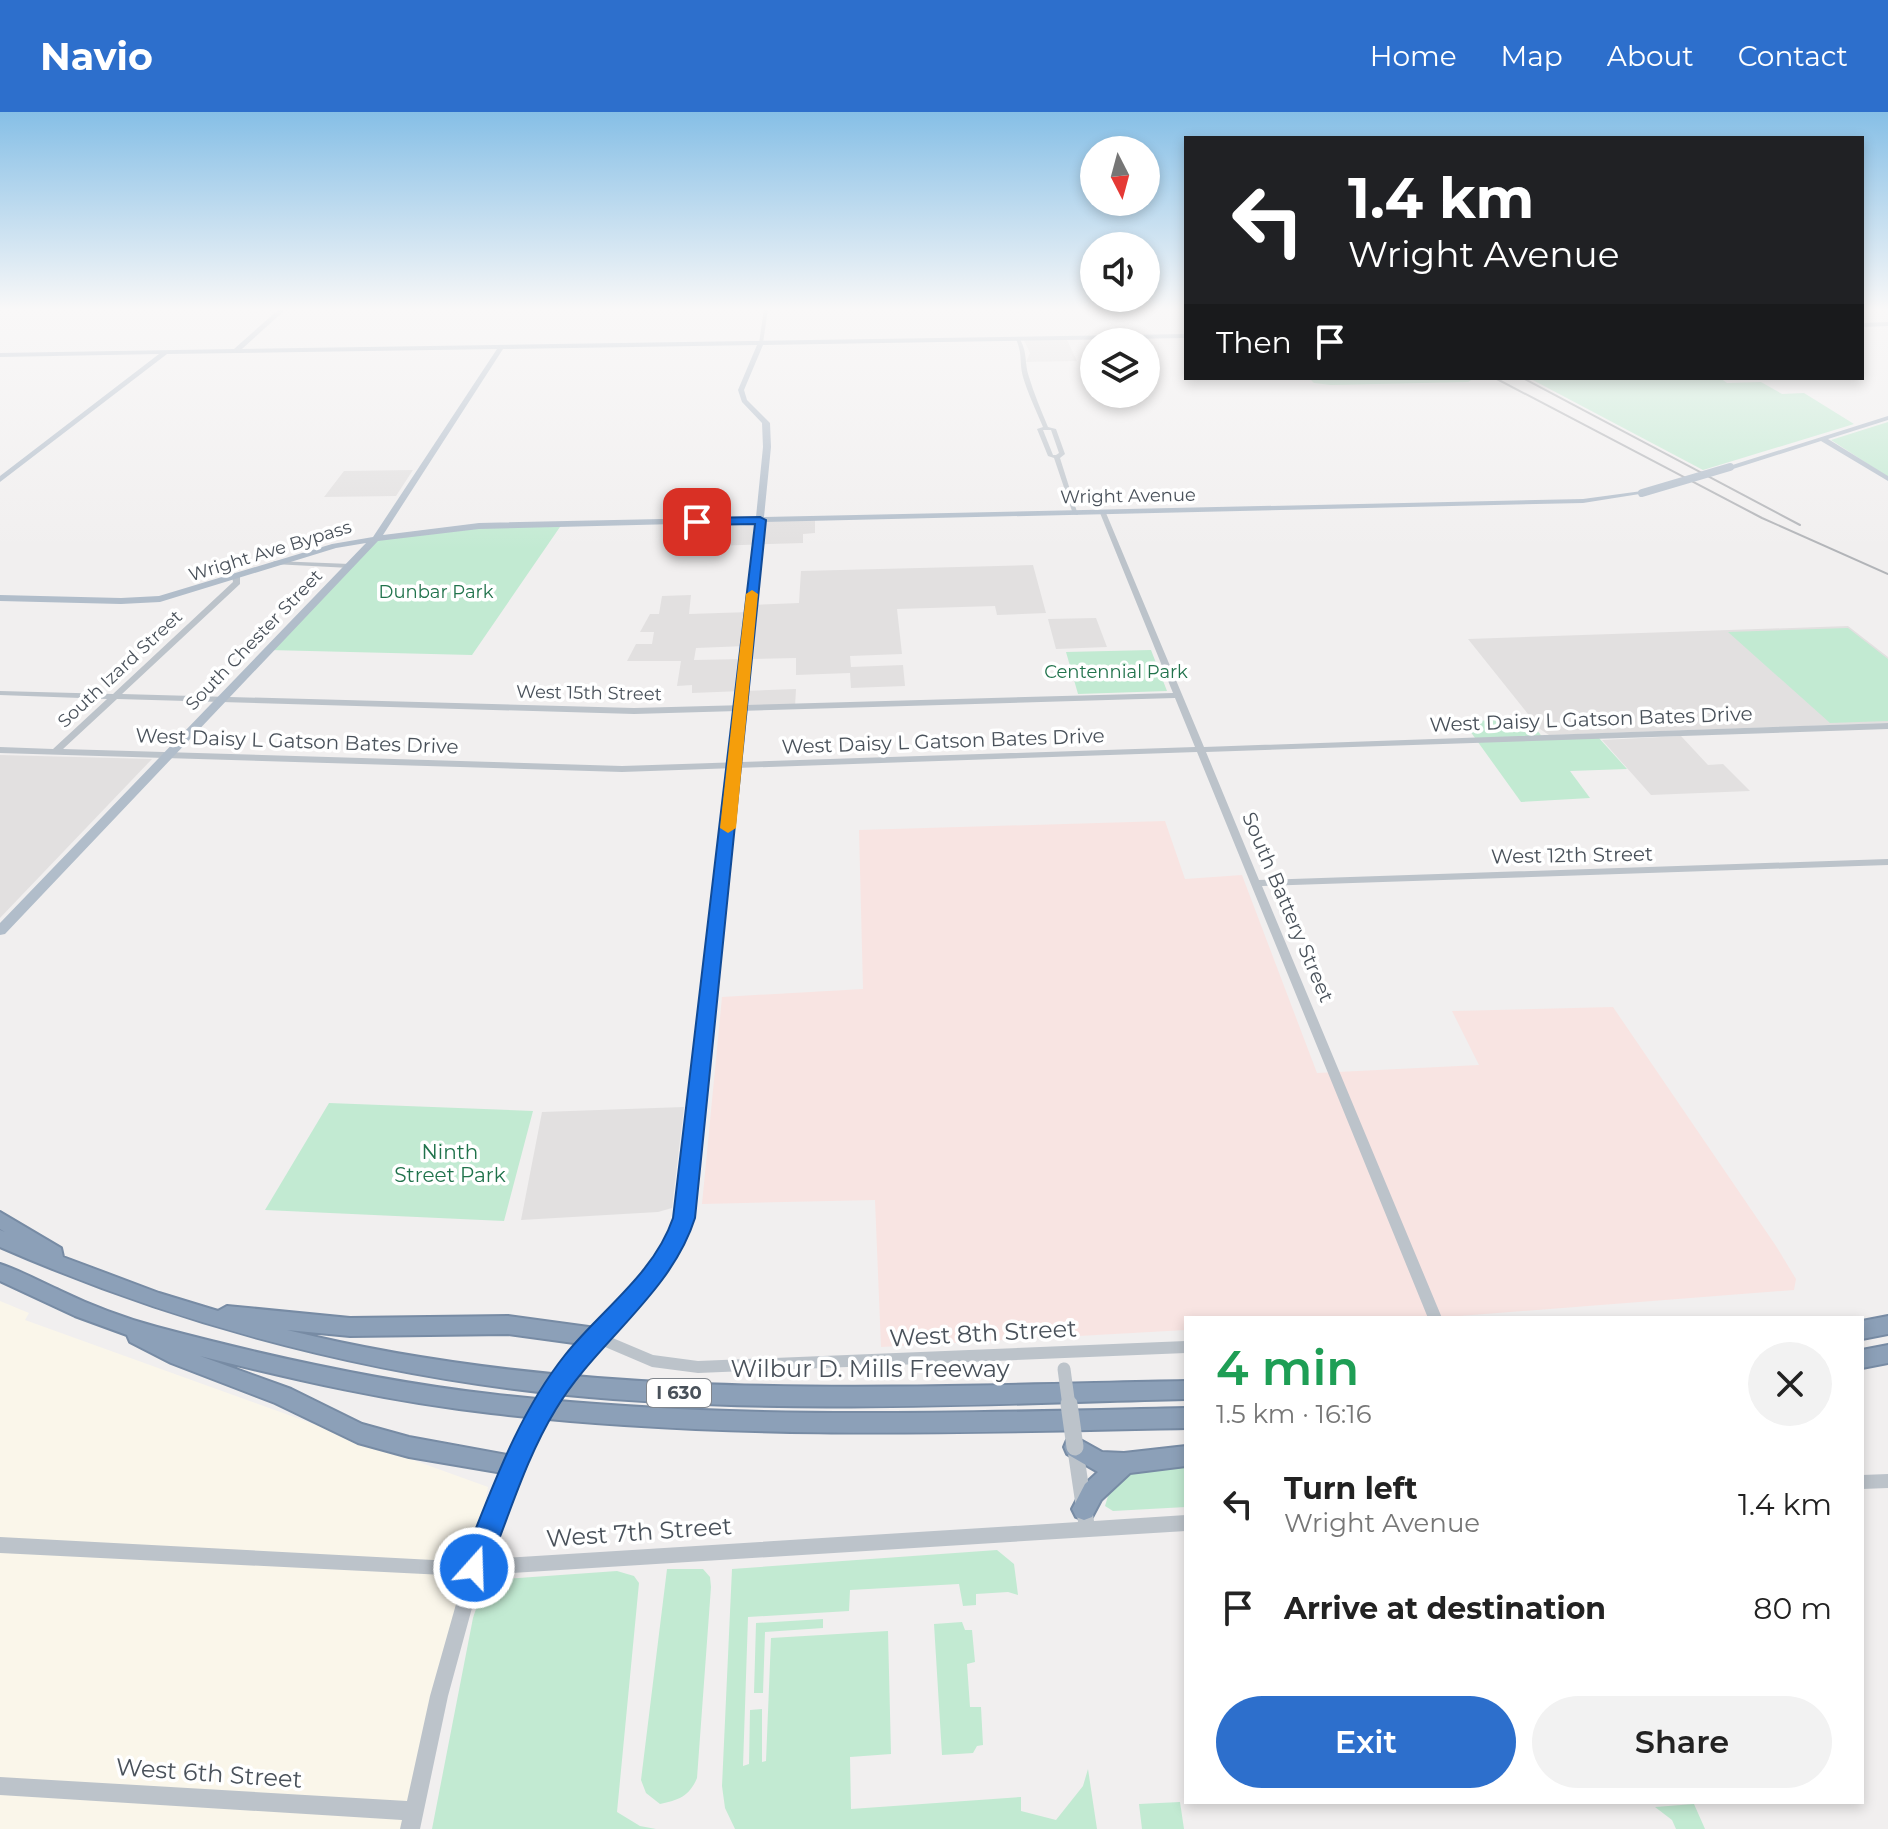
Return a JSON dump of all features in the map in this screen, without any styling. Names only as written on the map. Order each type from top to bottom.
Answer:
[{"type":"highway","points":[[0,1219],[86,1275]]},
{"type":"highway","name":"Wilbur D. Mills Freeway","points":[[0,1238],[86,1275],[181,1309],[362,1356],[462,1372],[608,1389],[788,1396],[1184,1390]]},
{"type":"highway","name":"I 630","points":[[4,1275],[96,1316],[181,1342],[321,1377],[495,1406],[592,1416],[786,1424],[1184,1418]]},
{"type":"highway","points":[[181,1309],[309,1325],[380,1328],[508,1325],[596,1337]]},
{"type":"highway","points":[[96,1316],[179,1357],[283,1396],[358,1433],[409,1447],[519,1455]]},
{"type":"highway","points":[[1864,1328],[1888,1324]]},
{"type":"highway","points":[[1864,1359],[1888,1354]]},
{"type":"highway","points":[[1075,1447],[1098,1462],[1124,1463],[1184,1456]]},
{"type":"highway","points":[[1086,1519],[1093,1492],[1124,1463]]},
{"type":"main road","points":[[0,480],[118,389]]},
{"type":"main road","name":"South Chester Street","points":[[0,931],[376,538],[473,389]]},
{"type":"main road","points":[[519,1455],[547,1401],[574,1362],[660,1266],[678,1236],[684,1218],[735,766],[767,426],[761,415],[744,401],[741,389]]},
{"type":"main road","name":"Wright Avenue","points":[[427,530],[484,526],[1583,501],[1642,493],[1888,418]]},
{"type":"main road","points":[[1821,438],[1888,479]]},
{"type":"main road","name":"Wright Ave Bypass","points":[[0,598],[121,601],[170,597],[275,563],[376,538],[427,530]]},
{"type":"street","points":[[1032,389],[1046,428]]},
{"type":"street","points":[[1046,428],[1053,429],[1062,454],[1057,457],[1051,456],[1040,429],[1046,428]]},
{"type":"street","points":[[1057,457],[1076,514]]},
{"type":"street","name":"South Battery Street","points":[[1103,513],[1434,1316]]},
{"type":"street","points":[[275,563],[350,566]]},
{"type":"street","name":"South Izard Street","points":[[55,752],[237,582],[236,576]]},
{"type":"street","name":"West 15th Street","points":[[0,693],[634,711],[1177,695]]},
{"type":"street","name":"West Daisy L Gatson Bates Drive","points":[[0,750],[609,769],[1888,726]]},
{"type":"street","name":"West 12th Street","points":[[1257,883],[1888,862]]},
{"type":"street","name":"West 8th Street","points":[[596,1337],[652,1361],[684,1367],[1184,1347]]},
{"type":"street","points":[[1062,1351],[1086,1519]]},
{"type":"street","points":[[412,1820],[447,1662],[474,1568],[519,1455]]},
{"type":"street","points":[[1864,1482],[1888,1481]]},
{"type":"street","name":"West 7th Street","points":[[0,1545],[396,1568],[474,1568],[1086,1519],[1184,1523]]},
{"type":"street","name":"West 6th Street","points":[[0,1786],[412,1820]]},
{"type":"shaded area","points":[[413,470],[396,496],[324,497],[344,471]]},
{"type":"shaded area","points":[[815,519],[815,533],[803,534],[803,543],[712,546],[716,521]]},
{"type":"shaded area","points":[[1033,565],[1046,613],[997,615],[995,606],[897,609],[902,654],[850,656],[851,667],[903,665],[905,686],[851,688],[850,673],[796,675],[796,658],[746,659],[743,691],[796,689],[795,707],[740,708],[742,691],[692,693],[692,685],[677,686],[681,661],[627,661],[636,644],[652,644],[654,632],[640,632],[650,614],[659,614],[662,596],[691,595],[689,614],[750,612],[751,605],[799,603],[801,571]],"holes":[[[746,646],[745,659],[694,660],[696,648]]]},
{"type":"shaded area","points":[[1096,618],[1107,647],[1056,649],[1048,619]]},
{"type":"shaded area","points":[[1848,626],[1888,657],[1888,723],[1549,735],[1540,729],[1468,639]]},
{"type":"shaded area","points":[[1681,736],[1708,765],[1723,764],[1750,791],[1651,795],[1602,740]]},
{"type":"shaded area","points":[[0,755],[152,759],[0,918]]},
{"type":"shaded area","points":[[1165,821],[1185,879],[1242,875],[1317,1073],[1479,1065],[1452,1011],[1613,1007],[1776,1246],[1796,1279],[1794,1290],[1460,1316],[1184,1316],[1184,1330],[881,1347],[875,1200],[702,1204],[722,997],[863,989],[859,830]]},
{"type":"shaded area","points":[[684,1107],[672,1208],[658,1212],[521,1220],[542,1112]]},
{"type":"shaded area","points":[[0,1301],[29,1313],[25,1320],[488,1487],[418,1829],[0,1829]]},
{"type":"green space","points":[[1550,389],[1773,389],[1782,394],[1804,393],[1854,424],[1703,470]]},
{"type":"green space","points":[[1888,422],[1888,477],[1831,440]]},
{"type":"green space","name":"Dunbar Park","points":[[562,524],[472,655],[269,650],[376,538],[427,530]]},
{"type":"green space","points":[[1848,628],[1888,659],[1888,721],[1830,723],[1728,632]]},
{"type":"green space","name":"Centennial Park","points":[[1151,650],[1167,691],[1078,694],[1066,652]]},
{"type":"green space","points":[[1528,719],[1544,739],[1598,737],[1627,769],[1570,771],[1590,798],[1521,802],[1470,731],[1478,730],[1472,721]]},
{"type":"green space","name":"Ninth Street Park","points":[[329,1103],[533,1111],[504,1221],[265,1210]]},
{"type":"green space","points":[[1184,1464],[1184,1507],[1113,1511],[1105,1506],[1111,1486],[1122,1474]]},
{"type":"green space","points":[[997,1550],[1014,1564],[1018,1595],[1008,1592],[976,1594],[976,1605],[963,1606],[959,1584],[850,1590],[849,1611],[748,1617],[743,1766],[749,1764],[750,1710],[762,1709],[762,1762],[766,1761],[771,1638],[888,1631],[891,1754],[850,1757],[851,1809],[1021,1797],[1021,1811],[1056,1820],[1083,1786],[1088,1769],[1097,1829],[735,1829],[725,1808],[722,1786],[732,1569]]},
{"type":"green space","points":[[667,1569],[703,1569],[710,1577],[711,1587],[697,1778],[682,1797],[660,1804],[646,1793],[641,1780]]},
{"type":"green space","points":[[617,1571],[634,1576],[639,1583],[617,1812],[640,1826],[656,1829],[432,1829],[473,1618],[484,1594],[492,1585],[505,1579]]},
{"type":"green space","points":[[823,1619],[823,1628],[765,1632],[763,1693],[754,1693],[756,1623]]},
{"type":"green space","points":[[962,1622],[965,1630],[972,1630],[975,1662],[967,1664],[970,1707],[981,1707],[983,1745],[977,1746],[973,1753],[942,1755],[934,1624]]},
{"type":"green space","points":[[1180,1802],[1184,1829],[1142,1829],[1139,1804]]},
{"type":"green space","points":[[1694,1804],[1705,1829],[1676,1829],[1672,1820],[1655,1807]]},
{"type":"railway","points":[[1516,389],[1762,518],[1888,574]]},
{"type":"railway","points":[[1544,389],[1800,525]]},
{"type":"slow traffic","points":[[728,828],[752,594]]},
{"type":"route","points":[[474,1568],[523,1446],[547,1401],[574,1362],[660,1266],[678,1236],[684,1218],[699,1104],[760,520],[697,522]]}]
